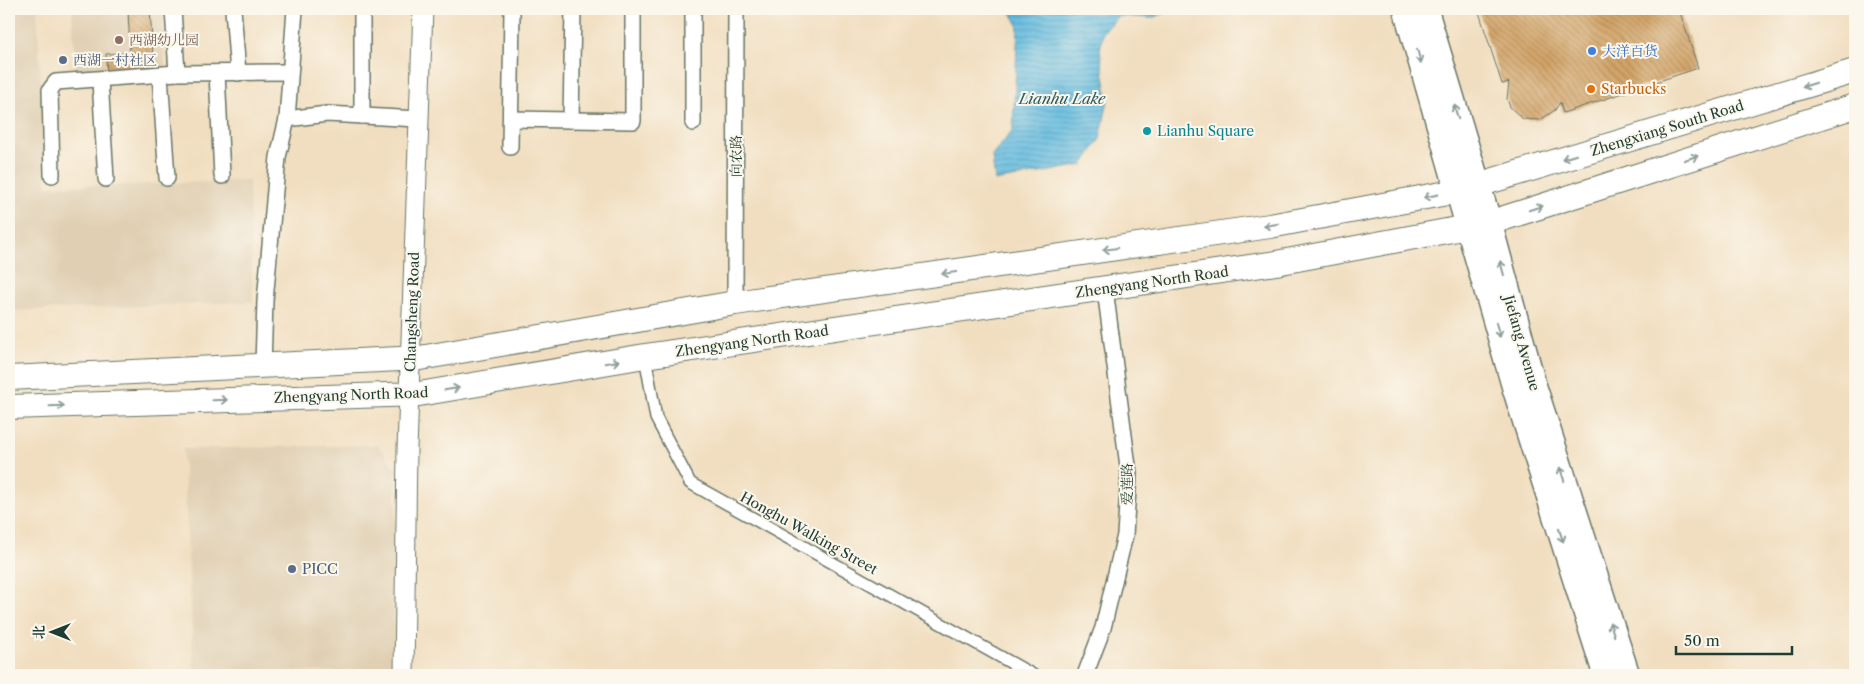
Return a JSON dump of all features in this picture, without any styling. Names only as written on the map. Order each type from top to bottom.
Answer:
[{"type":"highway","name":"Jiefang Avenue","points":[[1406,9],[1468,188],[1627,675]]},
{"type":"highway","name":"Jiefang Avenue","points":[[1424,9],[1468,188]]},
{"type":"highway","name":"Jiefang Avenue","points":[[1479,225],[1515,388],[1606,675]]},
{"type":"main road","name":"Zhengxiang South Road","points":[[1468,188],[1855,71]]},
{"type":"main road","points":[[1479,225],[1855,106]]},
{"type":"main road","points":[[9,378],[415,358],[735,303],[1270,226],[1468,188]]},
{"type":"main road","name":"Zhengyang North Road","points":[[9,408],[414,394],[645,356],[1276,263],[1479,225]]},
{"type":"street","points":[[173,9],[177,73]]},
{"type":"street","points":[[233,9],[238,73]]},
{"type":"street","points":[[263,366],[265,301],[278,167],[287,119],[294,9]]},
{"type":"street","points":[[362,9],[362,116]]},
{"type":"street","name":"Changsheng Road","points":[[404,675],[415,358],[418,119],[422,9]]},
{"type":"street","name":"Changsheng Road","points":[[415,358],[432,9]]},
{"type":"street","points":[[510,147],[512,9]]},
{"type":"street","points":[[571,120],[573,9]]},
{"type":"street","points":[[511,119],[633,121],[633,9]]},
{"type":"street","points":[[693,123],[694,9]]},
{"type":"street","name":"向农路","points":[[735,303],[736,9]]},
{"type":"street","points":[[52,175],[50,90],[56,82],[177,73],[290,72]]},
{"type":"street","points":[[217,73],[222,176]]},
{"type":"street","points":[[160,75],[167,178]]},
{"type":"street","points":[[100,80],[106,179]]},
{"type":"street","points":[[287,119],[327,114],[418,119]]},
{"type":"street","name":"爱莲路","points":[[1085,675],[1103,628],[1125,536],[1129,474],[1105,289]]},
{"type":"street","name":"Honghu Walking Street","points":[[645,356],[656,418],[690,483],[1033,675]]},
{"type":"street","name":"Changsheng Road","points":[[414,394],[415,675]]},
{"type":"shaded area","points":[[9,9],[37,9],[46,186],[131,185],[249,180],[253,302],[9,311]]},
{"type":"shaded area","name":"西湖幼儿园","points":[[72,9],[163,9],[165,71],[76,76]]},
{"type":"shaded area","name":"PICC","points":[[378,445],[396,469],[394,670],[336,672],[194,671],[183,449]]},
{"type":"water","name":"Lianhu Lake","points":[[1009,9],[1175,9],[1152,18],[1118,16],[1103,32],[1100,51],[1108,100],[1100,139],[1083,165],[995,181],[992,156],[1013,130],[1018,25]]},
{"type":"building","points":[[128,9],[150,9],[154,72],[107,75],[106,54],[130,53]]},
{"type":"building","name":"大洋百货","points":[[1478,9],[1679,9],[1698,68],[1563,113],[1560,102],[1555,110],[1540,120],[1523,119],[1510,107],[1507,99],[1509,82],[1502,84]]},
{"type":"place","name":"西湖幼儿园","points":[[119,40]]},
{"type":"place","name":"大洋百货","points":[[1592,51]]},
{"type":"place","name":"西湖一村社区","points":[[63,60]]},
{"type":"place","name":"Starbucks","points":[[1591,89]]},
{"type":"place","name":"Lianhu Square","points":[[1147,131]]},
{"type":"place","name":"PICC","points":[[292,569]]}]
